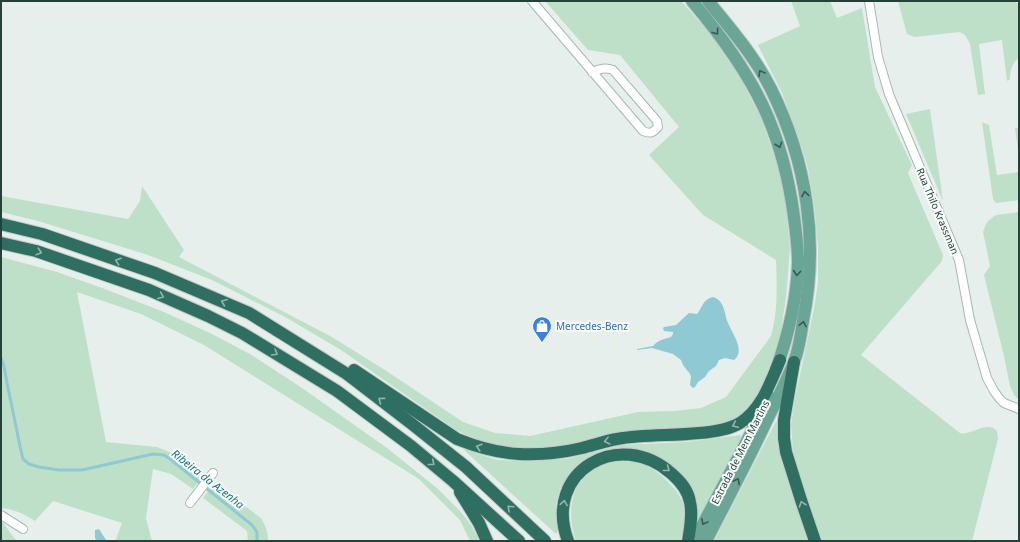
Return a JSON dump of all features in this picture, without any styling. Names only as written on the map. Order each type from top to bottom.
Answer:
[{"type":"highway","points":[[1,224],[42,234],[155,273],[250,313],[297,336],[342,362],[457,439],[496,452],[539,454],[560,452],[631,437],[683,435],[721,430],[738,424],[751,414],[759,405],[768,389],[780,360]]},
{"type":"highway","points":[[1,242],[36,251],[149,290],[242,333],[337,391],[411,446],[453,481],[519,541]]},
{"type":"highway","points":[[250,313],[347,374],[412,424],[466,467],[545,541]]},
{"type":"highway","points":[[794,362],[784,420],[784,438],[786,452],[815,541]]},
{"type":"highway","points":[[568,541],[563,523],[563,506],[564,498],[571,483],[576,476],[591,463],[615,455],[625,454],[640,456],[656,462],[666,468],[684,486],[690,502],[691,513],[688,541]]},
{"type":"highway","points":[[453,481],[479,523],[487,541]]},
{"type":"main road","name":"Estrada de Mem Martins","points":[[692,1],[739,64],[763,106],[780,149],[791,193],[798,264],[793,306],[788,329],[780,360],[765,403],[747,441],[694,541]]},
{"type":"main road","name":"Estrada de Mem Martins","points":[[706,541],[748,459],[794,362],[805,312],[809,287],[810,266],[809,219],[803,178],[789,130],[771,89],[747,50],[708,1]]},
{"type":"street","points":[[532,1],[592,72],[643,131],[648,133],[654,132],[658,128],[657,121],[613,70],[608,68],[592,72]]},
{"type":"street","name":"Rua Thilo Krassman","points":[[869,1],[878,57],[889,94],[959,260],[970,320],[987,378],[998,398],[1004,403],[1019,409]]},
{"type":"street","points":[[192,500],[214,474]]},
{"type":"street","points":[[1,515],[23,530]]},
{"type":"green space","points":[[545,1],[681,1],[708,31],[740,77],[761,118],[784,188],[790,248],[786,298],[780,336],[769,374],[752,405],[743,415],[729,424],[552,448],[511,449],[495,446],[456,430],[341,350],[287,318],[212,280],[148,255],[38,221],[1,212],[1,196],[128,219],[140,201],[142,186],[184,250],[179,257],[330,336],[385,370],[463,422],[495,433],[530,436],[638,412],[675,411],[701,408],[726,397],[771,336],[776,308],[776,260],[703,215],[649,155],[679,127],[620,55],[588,50]]},
{"type":"green space","points":[[791,1],[830,1],[837,18],[862,8],[875,87],[912,165],[908,173],[943,255],[942,261],[861,355],[960,433],[988,427],[997,431],[998,439],[972,541],[822,541],[801,481],[793,451],[791,425],[818,282],[818,247],[814,203],[808,169],[801,145],[782,93],[758,45],[800,26]]},
{"type":"green space","points":[[898,1],[1013,1],[1019,4],[1019,57],[1012,67],[1010,79],[1007,81],[1002,40],[979,44],[985,94],[978,95],[970,44],[965,35],[960,32],[914,37],[907,34]]},
{"type":"green space","points":[[930,109],[943,201],[906,114]]},
{"type":"green space","points":[[982,122],[989,125],[997,175],[1019,172],[1019,200],[996,203],[993,199]]},
{"type":"green space","points":[[1015,128],[1019,128],[1019,157]]},
{"type":"green space","points":[[1019,212],[1019,400],[1014,395],[1010,386],[984,275],[990,266],[983,232],[988,221],[996,215]]},
{"type":"green space","points":[[1,257],[57,272],[105,289],[164,312],[212,334],[250,354],[302,388],[387,448],[438,489],[461,512],[471,525],[480,541],[470,541],[460,520],[419,479],[204,345],[141,314],[77,292],[106,442],[157,447],[172,453],[204,475],[193,489],[171,474],[153,469],[146,518],[152,541],[115,541],[122,523],[53,501],[35,521],[19,512],[1,508]]},
{"type":"green space","points":[[779,419],[810,541],[714,541],[775,423]]},
{"type":"green space","points":[[741,435],[743,438],[699,520],[695,496],[673,468],[655,455],[636,449],[627,448],[600,453],[590,457],[579,464],[570,474],[560,489],[556,505],[558,531],[556,534],[464,450],[466,449],[498,460],[523,461],[566,459],[621,445],[686,442]]},
{"type":"green space","points":[[615,462],[633,462],[646,465],[664,478],[677,492],[684,506],[685,514],[685,522],[680,541],[576,541],[571,522],[574,493],[584,477],[592,470]]},
{"type":"green space","points":[[214,483],[261,518],[268,535],[268,541],[248,541],[247,531],[203,498]]},
{"type":"green space","points":[[1,520],[13,536],[17,541],[1,541]]},
{"type":"water","points":[[713,297],[720,301],[724,308],[728,323],[737,342],[739,352],[734,360],[725,358],[719,360],[716,366],[709,371],[693,388],[690,385],[690,374],[681,360],[673,354],[652,348],[637,349],[653,346],[661,340],[671,337],[673,332],[664,331],[664,327],[676,325],[689,313],[697,314],[705,302],[709,298]]},
{"type":"water","points":[[99,529],[106,541],[97,541],[95,538],[95,530]]},
{"type":"waterway","name":"Ribeira da Azenha","points":[[1,358],[4,366],[23,459],[29,464],[59,470],[82,470],[153,454],[164,455],[252,525],[257,532],[257,541]]},
{"type":"place","name":"Mercedes-Benz","points":[[542,343]]}]
